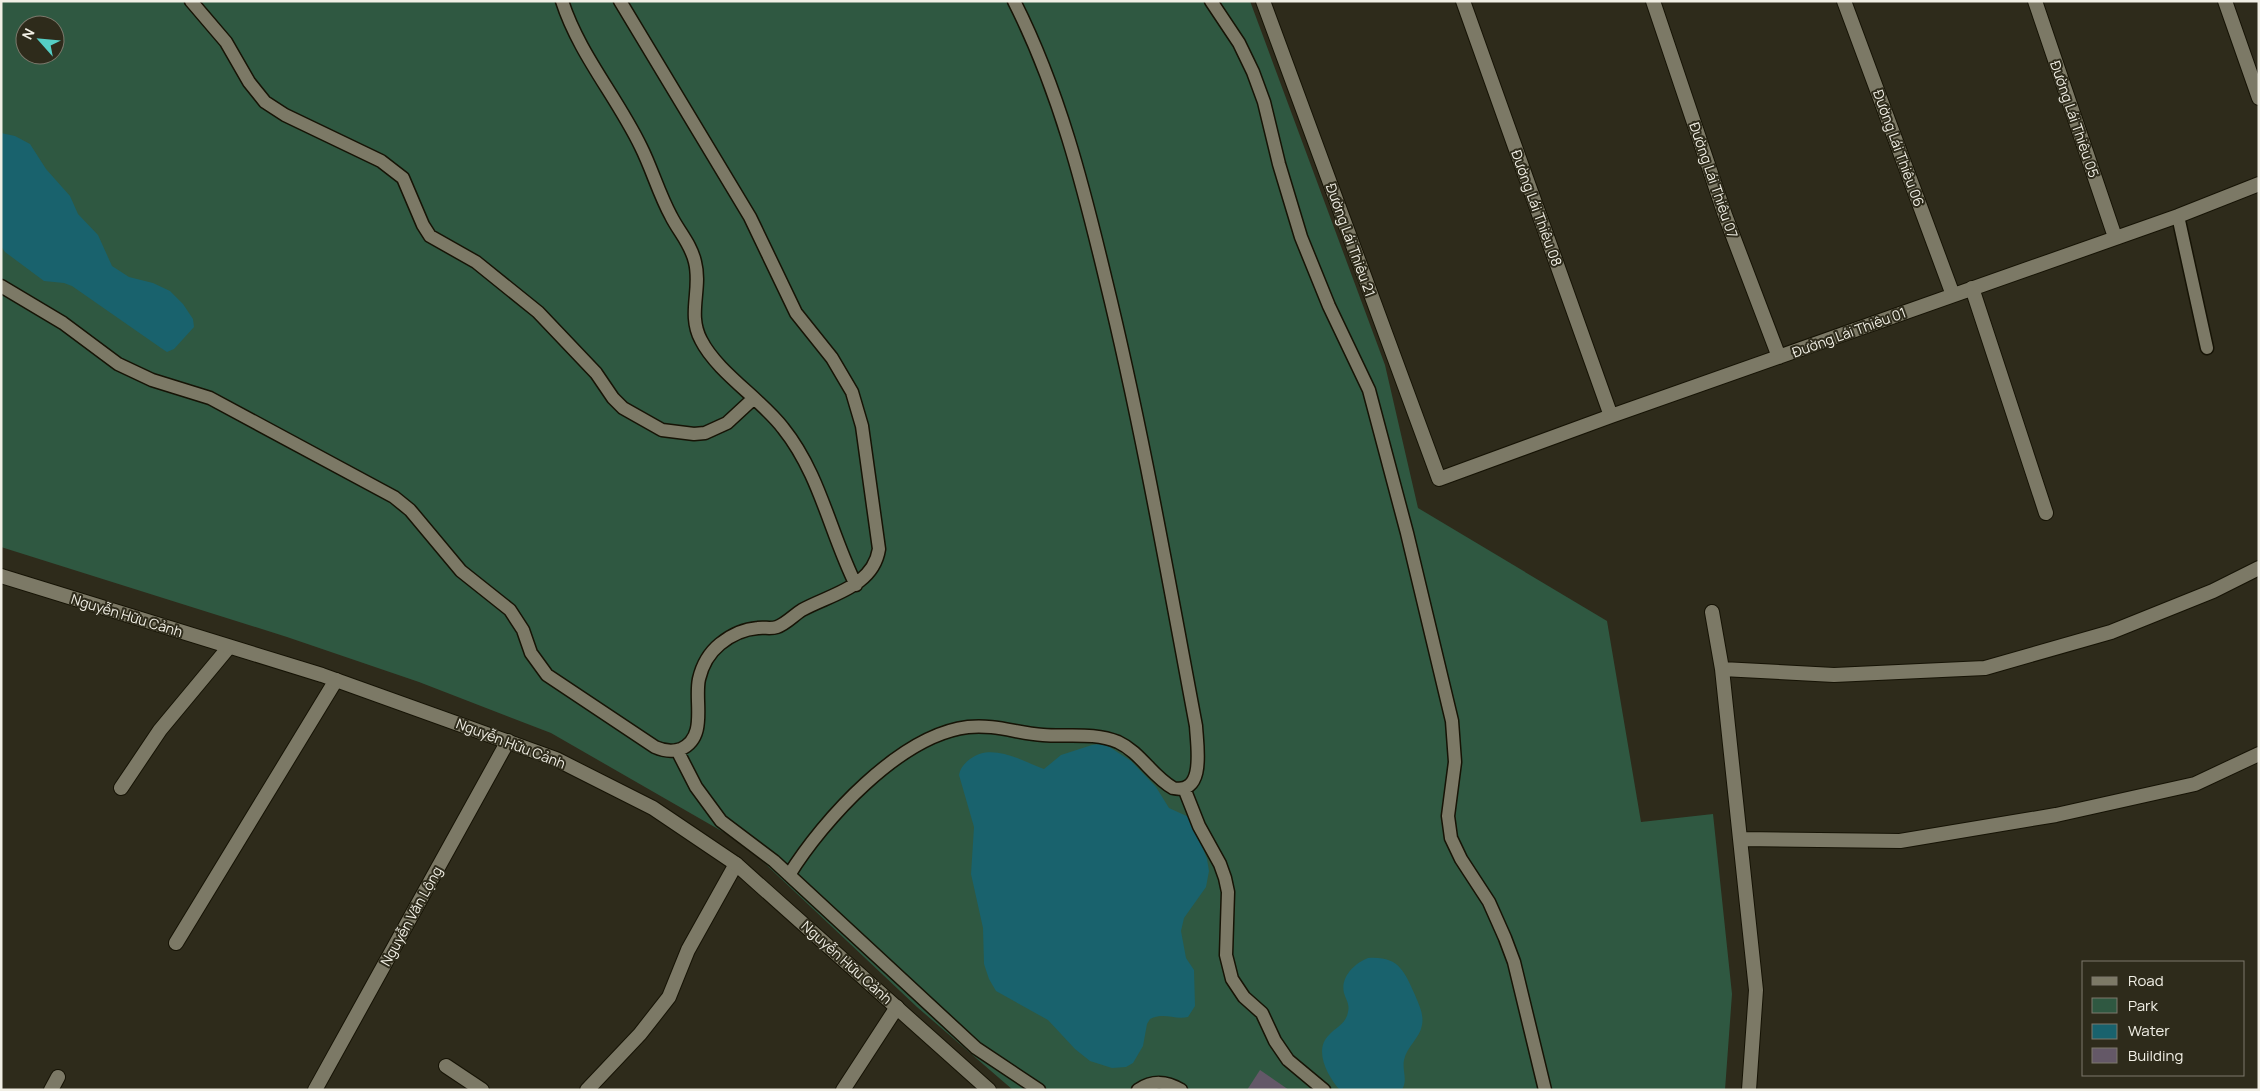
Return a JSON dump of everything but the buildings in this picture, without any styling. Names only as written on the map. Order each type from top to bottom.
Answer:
[{"type":"street","name":"Đường Lái Thiêu 21","points":[[1263,1],[1439,479]]},
{"type":"street","name":"Đường Lái Thiêu 08","points":[[1462,1],[1612,416]]},
{"type":"street","name":"Đường Lái Thiêu 07","points":[[1654,1],[1725,215],[1779,356]]},
{"type":"street","name":"Đường Lái Thiêu 06","points":[[1844,1],[1953,295]]},
{"type":"street","name":"Đường Lái Thiêu 05","points":[[2035,1],[2115,237]]},
{"type":"street","points":[[2225,1],[2259,98]]},
{"type":"street","name":"Đường Lái Thiêu 01","points":[[1439,479],[1779,356],[2178,216],[2259,184]]},
{"type":"street","points":[[1972,288],[2046,513]]},
{"type":"street","points":[[1722,669],[1834,674],[1985,668],[2112,632],[2213,591],[2259,568]]},
{"type":"street","name":"Nguyễn Hữu Cảnh","points":[[1,576],[336,680],[556,758],[652,808],[736,864],[990,1090]]},
{"type":"street","points":[[1712,612],[1722,669],[1756,990],[1749,1090]]},
{"type":"street","points":[[121,788],[160,730],[229,647]]},
{"type":"street","points":[[176,943],[336,680]]},
{"type":"street","name":"Nguyễn Văn Lộng","points":[[315,1090],[508,741]]},
{"type":"street","points":[[1741,839],[1900,841],[2056,816],[2195,784],[2259,754]]},
{"type":"street","points":[[587,1090],[640,1034],[670,997],[688,950],[736,864]]},
{"type":"street","points":[[843,1090],[897,1007]]},
{"type":"street","points":[[446,1066],[482,1090]]},
{"type":"street","points":[[51,1090],[58,1077]]},
{"type":"lane","points":[[191,1],[226,42],[249,82],[265,102],[285,115],[381,161],[403,178],[423,225],[430,236],[476,262],[538,312],[596,373],[613,398],[623,408],[662,430],[694,434],[705,433],[727,423],[754,398]]},
{"type":"lane","points":[[562,1],[576,37],[626,117],[672,218],[690,248],[697,272],[694,318],[700,340],[714,358],[783,427],[810,471],[842,558],[856,584]]},
{"type":"lane","points":[[1,286],[63,323],[118,364],[152,380],[217,401],[394,497],[410,510],[461,571],[510,610],[523,630],[531,653],[547,675],[655,747],[669,751],[677,750],[691,742],[695,733],[699,715],[698,680],[708,657],[716,647],[730,636],[746,630],[779,626],[799,612],[856,584],[870,572],[879,549],[862,426],[852,392],[832,358],[796,313],[750,218],[620,1]]},
{"type":"lane","points":[[789,875],[818,832],[853,795],[920,744],[950,731],[993,726],[1042,735],[1099,736],[1129,749],[1168,786],[1179,790],[1193,782],[1197,770],[1196,726],[1134,404],[1083,184],[1070,139],[1036,48],[1014,1]]},
{"type":"lane","points":[[1211,1],[1239,43],[1253,72],[1264,102],[1278,164],[1301,237],[1329,306],[1362,374],[1371,398],[1407,533],[1452,721],[1455,762],[1448,816],[1451,838],[1461,859],[1489,902],[1514,962],[1545,1090]]},
{"type":"lane","points":[[2178,216],[2207,348]]},
{"type":"lane","points":[[677,750],[710,809],[721,821],[789,875],[976,1048],[1038,1090]]},
{"type":"lane","points":[[1184,788],[1205,839],[1220,864],[1228,892],[1226,955],[1232,979],[1244,997],[1262,1013],[1275,1041],[1288,1060],[1324,1090]]},
{"type":"lane","points":[[1138,1090],[1145,1085],[1159,1082],[1173,1085],[1181,1090]]},
{"type":"green space","points":[[1,1],[1250,1],[1385,365],[1418,508],[1607,621],[1641,822],[1713,814],[1732,994],[1725,1090],[1013,1090],[917,1007],[757,856],[725,833],[551,733],[419,682],[287,637],[1,547]]},
{"type":"water","points":[[1,133],[15,136],[30,144],[46,169],[70,196],[78,214],[98,235],[112,266],[129,277],[153,283],[170,291],[183,304],[193,319],[194,327],[174,349],[167,352],[72,286],[64,283],[44,281],[5,252],[1,246]]},
{"type":"water","points":[[1100,744],[1108,746],[1131,761],[1156,787],[1169,808],[1191,818],[1207,859],[1209,871],[1206,887],[1184,918],[1181,931],[1186,958],[1194,970],[1195,1006],[1188,1017],[1160,1016],[1150,1019],[1147,1024],[1143,1046],[1133,1063],[1126,1067],[1112,1068],[1090,1061],[1075,1049],[1048,1020],[996,991],[989,979],[984,964],[983,928],[971,874],[974,827],[959,775],[960,770],[970,759],[988,752],[1017,758],[1044,769],[1061,755]]},
{"type":"water","points":[[1368,958],[1378,958],[1394,962],[1399,967],[1407,979],[1422,1013],[1421,1030],[1404,1060],[1405,1082],[1402,1090],[1340,1090],[1327,1071],[1322,1056],[1324,1041],[1347,1016],[1348,1004],[1343,987],[1346,976],[1358,963]]}]
